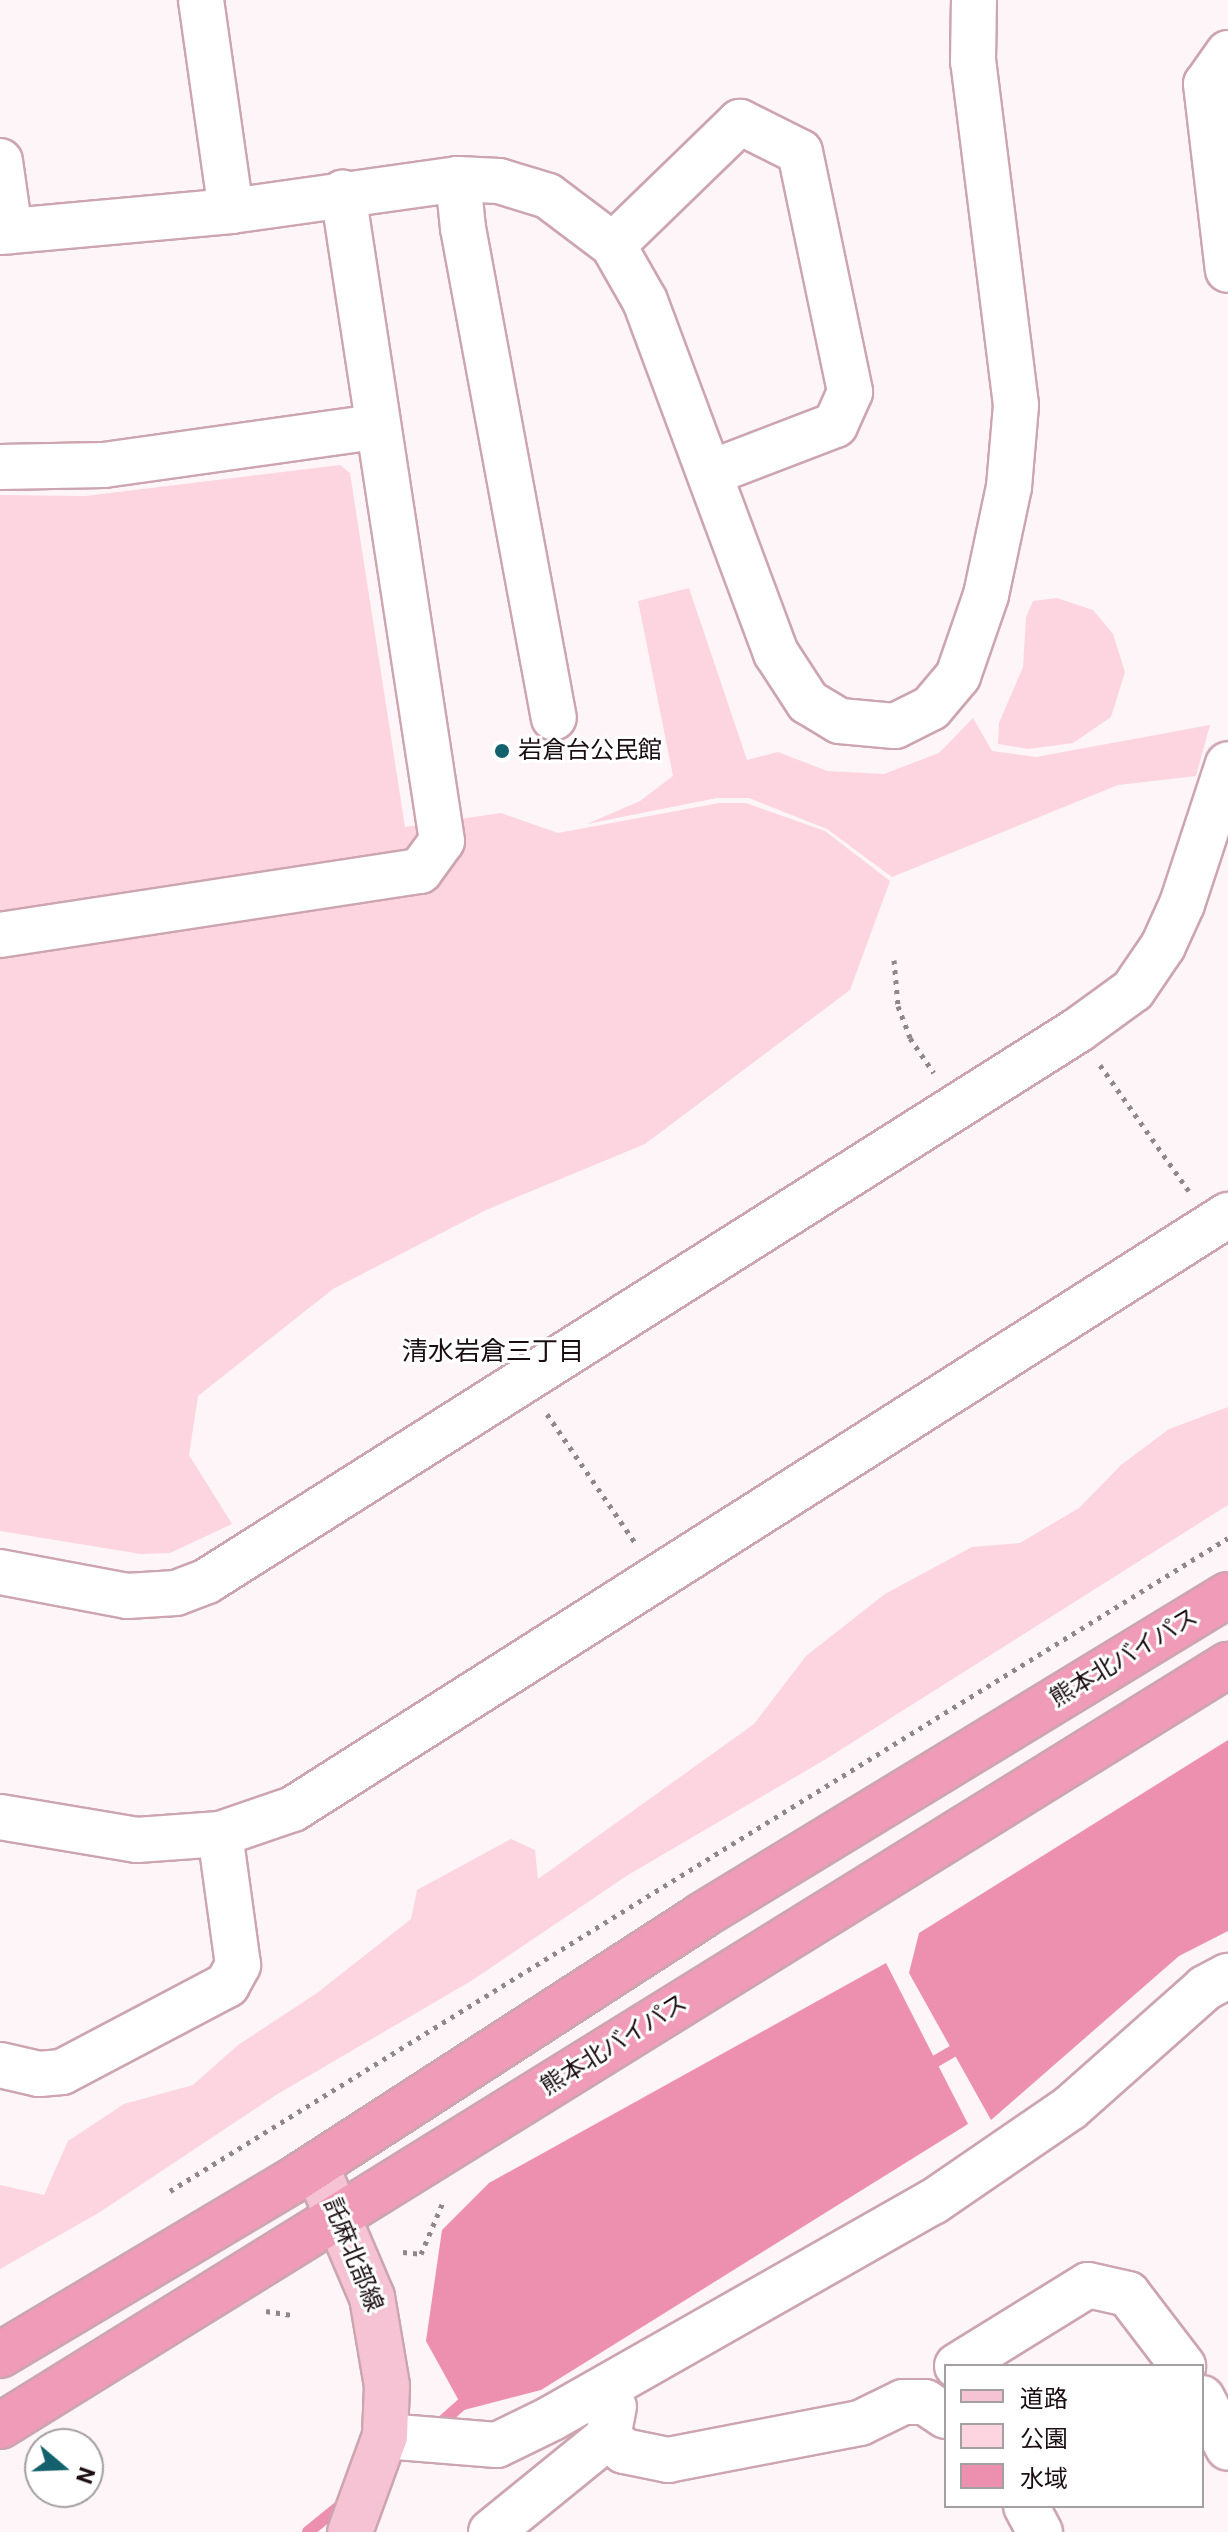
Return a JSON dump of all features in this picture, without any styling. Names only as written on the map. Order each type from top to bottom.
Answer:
[{"type":"highway","name":"熊本北バイパス","points":[[0,2355],[316,2166],[701,1916],[1228,1595]]},
{"type":"highway","name":"熊本北バイパス","points":[[0,2426],[1228,1665]]},
{"type":"main road","name":"託麻北部線","points":[[316,2166],[382,2330],[385,2436],[350,2532]]},
{"type":"street","points":[[201,0],[231,211]]},
{"type":"street","points":[[0,161],[5,232],[231,211],[458,179],[499,181],[548,196],[613,245],[645,301],[776,653],[808,702],[840,721],[895,726],[931,708],[958,676],[986,595],[1009,487],[1016,405],[973,62],[974,0]]},
{"type":"street","points":[[1228,53],[1206,84],[1228,270]]},
{"type":"street","points":[[613,245],[740,122],[800,152],[850,392],[835,425],[710,473]]},
{"type":"street","points":[[458,179],[463,228],[554,718]]},
{"type":"street","points":[[0,935],[420,871],[442,841],[442,820],[376,427],[343,193]]},
{"type":"street","points":[[0,467],[104,465],[376,427]]},
{"type":"street","points":[[0,1572],[127,1596],[176,1593],[207,1581],[959,1105],[1133,990],[1163,946],[1182,904],[1228,764]]},
{"type":"street","points":[[0,1817],[137,1840],[220,1834],[293,1809],[342,1782],[1228,1215]]},
{"type":"street","points":[[0,2065],[39,2074],[62,2072],[227,1985],[238,1965],[220,1834]]},
{"type":"street","points":[[385,2436],[497,2445],[606,2387],[933,2202],[1070,2108],[1205,1988],[1228,1976]]},
{"type":"street","points":[[960,2364],[1088,2285],[1128,2294],[1181,2364]]},
{"type":"street","points":[[491,2532],[608,2437],[615,2410],[606,2387]]},
{"type":"street","points":[[608,2437],[624,2451],[668,2460],[860,2423],[903,2402],[939,2397]]},
{"type":"street","points":[[1204,2402],[1228,2448]]},
{"type":"street","points":[[1027,2508],[1040,2532]]},
{"type":"path","points":[[894,960],[898,1006],[910,1038],[959,1105]]},
{"type":"path","points":[[1092,1053],[1164,1157]]},
{"type":"path","points":[[561,1435],[637,1546]]},
{"type":"path","points":[[170,2191],[1228,1538]]},
{"type":"path","points":[[260,2312],[292,2315]]},
{"type":"green space","points":[[340,465],[350,473],[405,827],[501,813],[558,833],[719,803],[746,803],[825,831],[890,881],[850,990],[645,1144],[486,1210],[333,1289],[198,1396],[189,1455],[232,1524],[170,1553],[141,1554],[0,1531],[0,495],[85,496]]},
{"type":"green space","points":[[689,588],[747,760],[778,752],[827,771],[884,774],[939,753],[973,718],[992,751],[1036,757],[1210,725],[1196,776],[1118,785],[892,877],[827,829],[749,798],[717,798],[587,824],[640,801],[673,776],[638,601]]},
{"type":"green space","points":[[1057,598],[1093,610],[1113,634],[1125,672],[1111,717],[1073,743],[1028,749],[998,744],[999,723],[1023,667],[1026,617],[1033,601]]},
{"type":"green space","points":[[1228,1407],[1228,1505],[826,1759],[628,1875],[471,1981],[276,2095],[100,2212],[0,2269],[0,2185],[44,2195],[68,2141],[124,2104],[193,2085],[238,2045],[317,1993],[411,1919],[417,1890],[511,1839],[535,1850],[538,1879],[754,1724],[806,1656],[885,1594],[972,1547],[1020,1543],[1079,1508],[1121,1465],[1169,1429]]},
{"type":"water","points":[[1228,1740],[1228,1931],[1179,1956],[991,2120],[909,1973],[919,1933]]},
{"type":"water","points":[[886,1963],[968,2124],[541,2390],[464,2410],[426,2341],[442,2230],[489,2183]]},
{"type":"waterway","points":[[924,2068],[967,2043]]},
{"type":"waterway","points":[[434,2429],[471,2396]]},
{"type":"waterway","points":[[308,2532],[346,2501]]},
{"type":"place","name":"岩倉台公民館","points":[[502,751]]},
{"type":"district","name":"清水岩倉三丁目","points":[[493,1352]]}]
